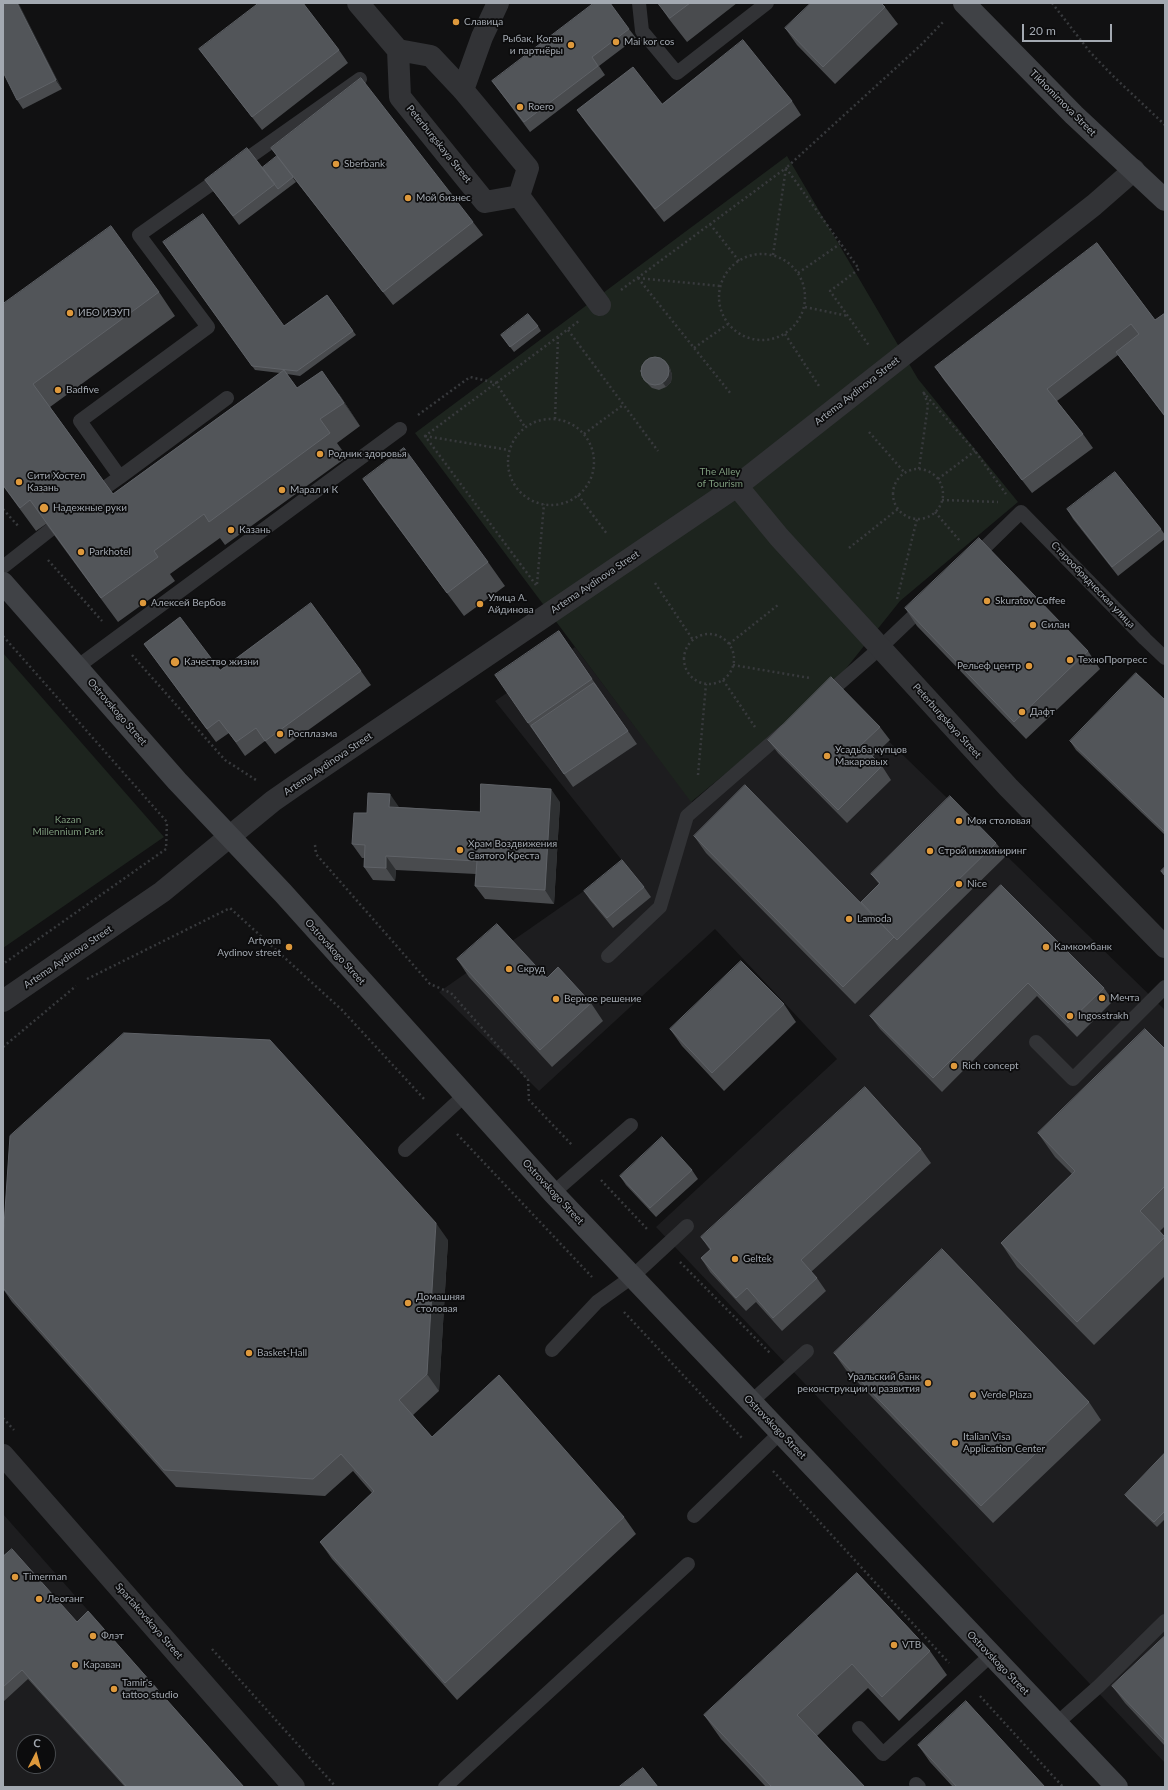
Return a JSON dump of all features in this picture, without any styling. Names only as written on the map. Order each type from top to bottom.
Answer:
[{"type":"street","points":[[358,3],[398,50],[431,56],[463,90],[528,168],[519,196],[600,305]]},
{"type":"street","points":[[463,90],[482,37],[498,3]]},
{"type":"street","name":"Tikhomirnova Street","points":[[964,3],[1074,115],[1165,200]]},
{"type":"street","name":"Peterburgskaya Street","points":[[398,50],[400,97],[485,202],[519,196]]},
{"type":"street","name":"Artema Aydinova Street","points":[[3,1001],[162,892],[296,785],[737,486],[1094,206],[1134,170]]},
{"type":"street","name":"Peterburgskaya Street","points":[[737,486],[779,537],[1008,787],[1165,948]]},
{"type":"street","name":"Ostrovskogo Street","points":[[3,583],[229,837],[279,889],[553,1193],[1117,1787]]},
{"type":"street","name":"Spartakovskaya Street","points":[[3,1455],[294,1787]]},
{"type":"lane","points":[[638,3],[642,31],[677,73],[766,3]]},
{"type":"lane","points":[[120,476],[80,421],[208,327],[140,235],[360,79]]},
{"type":"lane","points":[[106,487],[227,398]]},
{"type":"lane","points":[[77,667],[400,428]]},
{"type":"lane","points":[[963,568],[974,558],[1017,508]]},
{"type":"lane","name":"Старообрядческая улица","points":[[1017,508],[1165,658]]},
{"type":"lane","points":[[3,567],[50,530]]},
{"type":"lane","points":[[815,705],[880,648],[935,596]]},
{"type":"lane","points":[[608,956],[660,907],[688,816],[798,720]]},
{"type":"lane","points":[[1036,1042],[1073,1079],[1165,987]]},
{"type":"lane","points":[[405,1150],[465,1095]]},
{"type":"lane","points":[[553,1193],[631,1125]]},
{"type":"lane","points":[[552,1350],[597,1302],[632,1277],[687,1226]]},
{"type":"lane","points":[[751,1402],[807,1351]]},
{"type":"lane","points":[[694,1516],[780,1433]]},
{"type":"lane","points":[[445,1787],[688,1564]]},
{"type":"lane","points":[[1056,1724],[1099,1686],[1165,1621]]},
{"type":"lane","points":[[859,1728],[883,1754],[991,1655]]},
{"type":"path","points":[[1052,3],[1090,52],[1165,126]]},
{"type":"path","points":[[425,436],[786,168],[915,50],[943,22]]},
{"type":"path","points":[[786,168],[859,269],[830,291],[872,349]]},
{"type":"path","points":[[773,255],[786,168]]},
{"type":"path","points":[[710,224],[739,261]]},
{"type":"path","points":[[798,273],[840,244]]},
{"type":"path","points":[[761,254],[773,255],[792,265],[798,273],[804,284],[806,295],[805,307],[801,318],[794,327],[785,334],[770,340],[755,340],[740,335],[728,324],[720,306],[720,286],[724,276],[739,261],[750,256],[761,254]]},
{"type":"path","points":[[638,278],[720,286]]},
{"type":"path","points":[[638,278],[731,394]]},
{"type":"path","points":[[805,307],[848,316]]},
{"type":"path","points":[[694,348],[728,324]]},
{"type":"path","points":[[568,330],[658,451]]},
{"type":"path","points":[[785,334],[818,386]]},
{"type":"path","points":[[555,418],[558,337]]},
{"type":"path","points":[[400,428],[470,377],[496,384],[525,426]]},
{"type":"path","points":[[919,470],[928,405],[923,392],[975,451],[1017,508]]},
{"type":"path","points":[[584,434],[624,405]]},
{"type":"path","points":[[555,418],[576,426],[584,434],[594,455],[594,466],[589,482],[578,495],[568,502],[556,505],[544,504],[530,500],[519,491],[510,479],[507,465],[509,450],[518,433],[525,426],[534,421],[555,418]]},
{"type":"path","points":[[869,432],[905,473]]},
{"type":"path","points":[[425,436],[509,450]]},
{"type":"path","points":[[425,436],[536,585],[544,504]]},
{"type":"path","points":[[938,479],[975,451]]},
{"type":"path","points":[[919,470],[933,474],[942,486],[942,500],[935,512],[928,517],[917,519],[910,518],[898,509],[894,501],[895,485],[905,473],[919,470]]},
{"type":"path","points":[[578,495],[607,534]]},
{"type":"path","points":[[942,500],[1017,508]]},
{"type":"path","points":[[849,548],[898,509]]},
{"type":"path","points":[[935,512],[974,558]]},
{"type":"path","points":[[897,602],[917,519]]},
{"type":"path","points":[[655,583],[693,640]]},
{"type":"path","points":[[729,644],[778,605]]},
{"type":"path","points":[[707,634],[723,638],[729,644],[732,651],[733,666],[731,671],[723,680],[706,684],[694,679],[688,672],[684,656],[687,648],[693,640],[707,634]]},
{"type":"path","points":[[3,636],[167,822],[166,849],[3,964]]},
{"type":"path","points":[[733,666],[809,678],[814,674]]},
{"type":"path","points":[[723,680],[768,746]]},
{"type":"path","points":[[696,809],[706,684]]},
{"type":"path","points":[[315,845],[316,854],[430,984],[451,994],[528,1080],[529,1100],[571,1144],[614,1196],[786,1370]]},
{"type":"path","points":[[82,981],[230,908],[342,1010],[758,1455],[1064,1787]]},
{"type":"path","points":[[3,1046],[76,986]]},
{"type":"shaded area","points":[[575,647],[692,802],[832,686],[1165,1010],[1165,1763],[656,1227],[837,1059],[715,929],[539,1091],[439,992],[624,863],[495,701]]},
{"type":"shaded area","name":"Караван","points":[[3,1514],[244,1787],[3,1787]]},
{"type":"green space","name":"The Alley of Tourism","points":[[787,156],[918,379],[1018,502],[900,601],[832,686],[691,802],[415,433]]},
{"type":"green space","name":"Kazan Millennium Park","points":[[3,653],[164,837],[3,948]]},
{"type":"building","points":[[3,3],[17,3],[56,80],[17,100],[3,72]]},
{"type":"building","points":[[259,3],[303,3],[339,50],[252,117],[199,49]]},
{"type":"building","points":[[594,3],[610,3],[629,29],[592,57],[598,66],[524,122],[492,81]]},
{"type":"building","points":[[658,3],[690,3],[670,18]]},
{"type":"building","points":[[811,3],[881,3],[885,7],[823,67],[785,28]]},
{"type":"building","points":[[743,40],[792,101],[655,209],[577,110],[633,67],[662,104]]},
{"type":"building","points":[[361,78],[473,222],[383,292],[271,148]]},
{"type":"building","points":[[247,148],[275,184],[233,216],[205,180]]},
{"type":"building","points":[[277,156],[293,177],[278,189],[262,168]]},
{"type":"building","points":[[203,214],[284,326],[327,295],[353,331],[297,371],[252,366],[163,242]]},
{"type":"building","points":[[111,226],[159,292],[33,384],[113,494],[284,370],[297,388],[322,371],[344,403],[320,419],[330,433],[209,522],[204,514],[154,551],[158,557],[101,598],[30,500],[20,508],[3,485],[3,304]]},
{"type":"building","points":[[1097,243],[1155,320],[1165,313],[1165,416],[1116,352],[1139,334],[1131,324],[1047,389],[1083,434],[1022,480],[935,367]]},
{"type":"building","points":[[528,314],[538,326],[510,347],[501,335]]},
{"type":"building","points":[[655,357],[665,361],[669,371],[665,381],[655,385],[645,381],[641,371],[645,361]]},
{"type":"building","points":[[404,448],[488,562],[447,593],[363,479]]},
{"type":"building","points":[[1115,472],[1161,529],[1112,567],[1067,509]]},
{"type":"building","points":[[979,538],[1088,651],[1014,722],[905,608]]},
{"type":"building","points":[[311,603],[361,671],[265,741],[256,728],[236,742],[219,720],[207,729],[144,644],[180,617],[220,670]]},
{"type":"building","points":[[559,631],[592,679],[528,723],[495,675]]},
{"type":"building","points":[[1136,673],[1165,700],[1165,832],[1070,741]]},
{"type":"building","name":"Усадьба купцов Макаровых","points":[[831,677],[880,727],[861,745],[882,766],[838,810],[768,740]]},
{"type":"building","points":[[594,683],[628,731],[564,774],[531,726]]},
{"type":"building","name":"Храм Воздвижения Святого Креста","points":[[481,784],[551,789],[545,890],[475,886],[477,861],[386,856],[386,868],[364,867],[365,845],[352,844],[354,813],[367,813],[368,793],[390,794],[389,807],[480,812]]},
{"type":"building","points":[[745,785],[894,937],[843,987],[694,836]]},
{"type":"building","points":[[950,796],[996,843],[897,940],[861,902],[880,883],[871,874]]},
{"type":"building","points":[[622,860],[644,887],[607,918],[584,891]]},
{"type":"building","points":[[1165,867],[1165,876],[1161,871]]},
{"type":"building","points":[[1001,885],[1104,988],[1068,1023],[1028,983],[933,1078],[870,1016]]},
{"type":"building","points":[[497,924],[547,978],[558,967],[591,1003],[540,1050],[457,959]]},
{"type":"building","points":[[741,961],[784,1004],[712,1073],[670,1029]]},
{"type":"building","points":[[1145,1029],[1165,1049],[1165,1186],[1140,1211],[1165,1237],[1077,1322],[1001,1243],[1075,1171],[1038,1133]]},
{"type":"building","name":"Basket-Hall","points":[[124,1033],[270,1040],[436,1223],[427,1374],[399,1400],[432,1437],[499,1375],[624,1517],[445,1683],[320,1542],[374,1491],[341,1454],[313,1479],[164,1470],[3,1288],[3,1240],[10,1136]]},
{"type":"building","points":[[865,1087],[921,1149],[801,1260],[817,1278],[773,1318],[747,1288],[736,1298],[701,1258],[711,1249],[701,1237]]},
{"type":"building","points":[[662,1137],[692,1170],[650,1208],[620,1176]]},
{"type":"building","name":"Verde Plaza","points":[[942,1249],[1089,1402],[981,1506],[834,1353]]},
{"type":"building","points":[[1165,1453],[1165,1511],[1154,1522],[1125,1495]]},
{"type":"building","name":"Караван","points":[[12,1549],[77,1622],[88,1611],[244,1787],[127,1787],[22,1670],[3,1687],[3,1556]]},
{"type":"building","points":[[857,1573],[930,1651],[882,1697],[852,1664],[797,1715],[865,1787],[772,1787],[704,1715]]},
{"type":"building","points":[[1165,1636],[1165,1741],[1112,1686]]},
{"type":"building","points":[[966,1701],[1045,1787],[957,1787],[918,1745]]},
{"type":"building","points":[[643,1768],[658,1787],[619,1787]]},
{"type":"place","name":"Славица","points":[[456,22]]},
{"type":"place","name":"Mai kor cos","points":[[616,42]]},
{"type":"place","name":"Рыбак, Коган и партнёры","points":[[571,45]]},
{"type":"place","name":"Roero","points":[[520,107]]},
{"type":"place","name":"Sberbank","points":[[336,164]]},
{"type":"place","name":"Мой бизнес","points":[[408,198]]},
{"type":"place","name":"ИБО ИЭУП","points":[[70,313]]},
{"type":"place","name":"Badfive","points":[[58,390]]},
{"type":"place","name":"Родник здоровья","points":[[320,454]]},
{"type":"place","name":"Сити Хостел Казань","points":[[19,482]]},
{"type":"place","name":"Марал и К","points":[[282,490]]},
{"type":"place","name":"Надежные руки","points":[[44,508]]},
{"type":"place","name":"Казань","points":[[231,530]]},
{"type":"place","name":"Parkhotel","points":[[81,552]]},
{"type":"place","name":"Skuratov Coffee","points":[[987,601]]},
{"type":"place","name":"Алексей Вербов","points":[[143,603]]},
{"type":"place","name":"Улица А. Айдинова","points":[[480,604]]},
{"type":"place","name":"Силан","points":[[1033,625]]},
{"type":"place","name":"ТехноПрогресс","points":[[1070,660]]},
{"type":"place","name":"Качество жизни","points":[[175,662]]},
{"type":"place","name":"Рельеф центр","points":[[1029,666]]},
{"type":"place","name":"Дафт","points":[[1022,712]]},
{"type":"place","name":"Росплазма","points":[[280,734]]},
{"type":"place","name":"Усадьба купцов Макаровых","points":[[827,756]]},
{"type":"place","name":"Моя столовая","points":[[959,821]]},
{"type":"place","name":"Храм Воздвижения Святого Креста","points":[[460,850]]},
{"type":"place","name":"Строй инжиниринг","points":[[930,851]]},
{"type":"place","name":"Nice","points":[[959,884]]},
{"type":"place","name":"Lamoda","points":[[849,919]]},
{"type":"place","name":"Artyom Aydinov street","points":[[289,947]]},
{"type":"place","name":"Камкомбанк","points":[[1046,947]]},
{"type":"place","name":"Скруд","points":[[509,969]]},
{"type":"place","name":"Мечта","points":[[1102,998]]},
{"type":"place","name":"Верное решение","points":[[556,999]]},
{"type":"place","name":"Ingosstrakh","points":[[1070,1016]]},
{"type":"place","name":"Rich concept","points":[[954,1066]]},
{"type":"place","name":"Geltek","points":[[735,1259]]},
{"type":"place","name":"Домашняя столовая","points":[[408,1303]]},
{"type":"place","name":"Basket-Hall","points":[[249,1353]]},
{"type":"place","name":"Уральский банк реконструкции и развития","points":[[928,1383]]},
{"type":"place","name":"Verde Plaza","points":[[973,1395]]},
{"type":"place","name":"Italian Visa Application Center","points":[[955,1443]]},
{"type":"place","name":"Timerman","points":[[15,1577]]},
{"type":"place","name":"Леоганг","points":[[39,1599]]},
{"type":"place","name":"Флэт","points":[[93,1636]]},
{"type":"place","name":"VTB","points":[[894,1645]]},
{"type":"place","name":"Караван","points":[[75,1665]]},
{"type":"place","name":"Tamir's tattoo studio","points":[[114,1689]]}]
